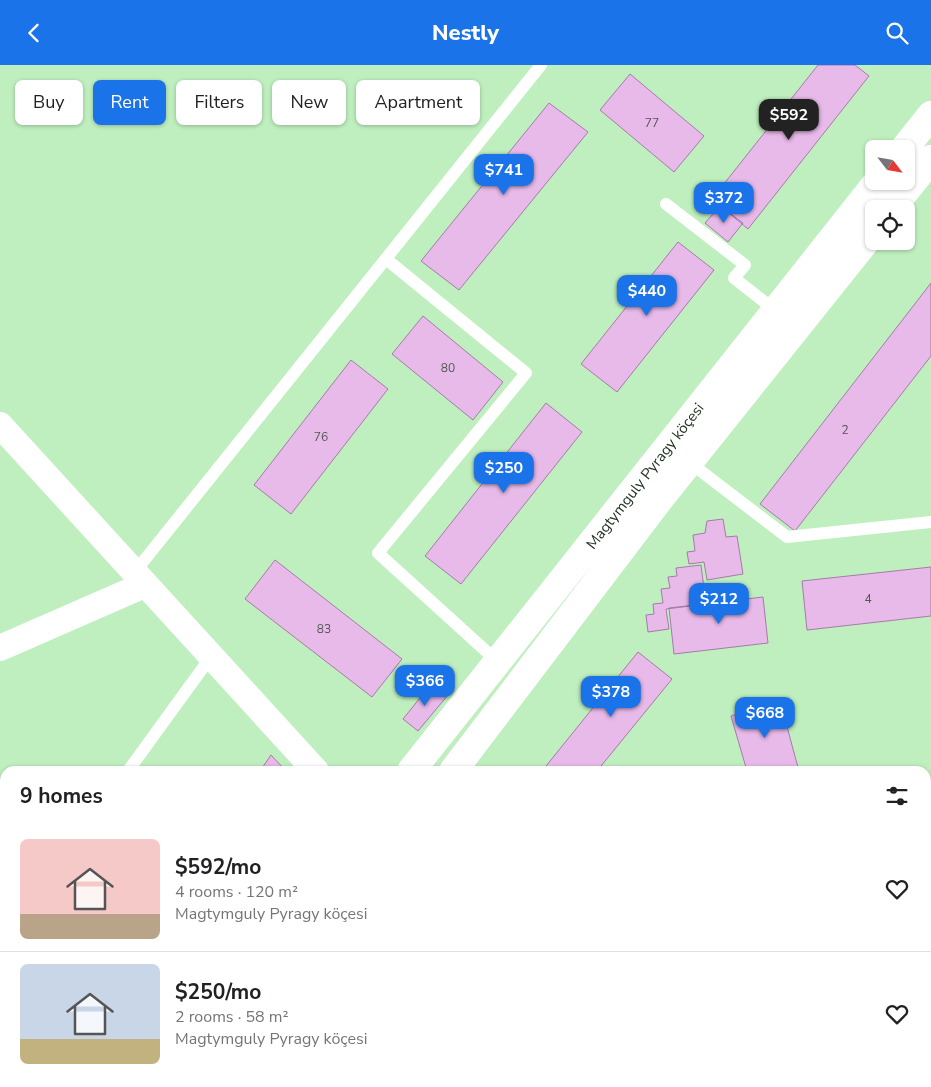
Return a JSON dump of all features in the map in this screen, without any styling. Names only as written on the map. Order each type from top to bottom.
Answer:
[{"type":"main road","points":[[911,140],[931,115]]},
{"type":"main road","points":[[898,200],[931,159]]},
{"type":"main road","name":"Magtymguly Pyragy köçesi","points":[[415,766],[871,190]]},
{"type":"main road","name":"Magtymguly Pyragy köçesi","points":[[457,766],[689,462],[865,242]]},
{"type":"street","points":[[0,425],[210,658],[311,766]]},
{"type":"street","points":[[0,648],[139,579]]},
{"type":"lane","points":[[139,579],[386,259],[541,65]]},
{"type":"lane","points":[[666,204],[745,265],[734,278],[776,311]]},
{"type":"lane","points":[[386,259],[526,373],[378,553],[498,662]]},
{"type":"lane","points":[[689,462],[788,537],[931,522]]},
{"type":"lane","points":[[132,766],[210,658]]},
{"type":"building","points":[[818,65],[855,65],[869,76],[748,229],[712,199]]},
{"type":"building","points":[[630,74],[704,136],[674,172],[600,110]]},
{"type":"building","points":[[549,103],[588,132],[459,290],[421,261]]},
{"type":"building","points":[[720,206],[743,223],[728,242],[705,223]]},
{"type":"building","points":[[678,242],[714,270],[617,392],[581,364]]},
{"type":"building","points":[[931,283],[931,356],[795,531],[760,504]]},
{"type":"building","points":[[423,316],[503,382],[473,420],[392,354]]},
{"type":"building","points":[[351,360],[388,389],[291,514],[254,485]]},
{"type":"building","points":[[546,403],[582,432],[461,584],[425,556]]},
{"type":"building","points":[[723,519],[726,537],[737,536],[743,574],[707,580],[704,562],[689,564],[687,552],[695,551],[693,535],[705,533],[707,521]]},
{"type":"building","points":[[275,560],[402,659],[372,697],[245,599]]},
{"type":"building","points":[[701,565],[706,604],[666,609],[669,629],[648,632],[646,615],[654,614],[653,604],[663,603],[661,589],[670,588],[668,577],[677,576],[676,568]]},
{"type":"building","points":[[931,567],[931,616],[807,630],[802,581]]},
{"type":"building","points":[[763,597],[768,643],[674,654],[669,608]]},
{"type":"building","points":[[638,652],[672,679],[601,766],[546,766]]},
{"type":"building","points":[[432,683],[448,695],[418,731],[403,719]]},
{"type":"building","points":[[780,701],[798,766],[746,766],[731,716]]},
{"type":"building","points":[[271,755],[281,766],[263,766]]}]
